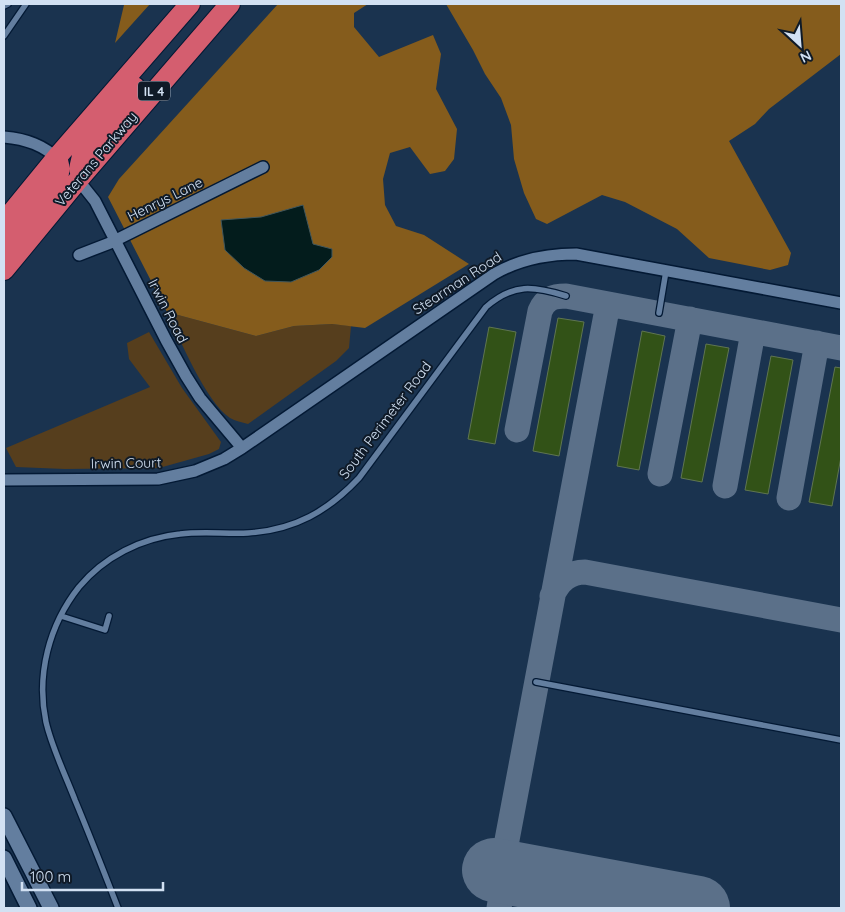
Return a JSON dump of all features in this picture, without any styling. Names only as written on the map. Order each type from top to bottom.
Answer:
[{"type":"highway","name":"IL 4","points":[[4,222],[190,4]]},
{"type":"highway","points":[[79,179],[78,169],[87,148],[200,4]]},
{"type":"highway","name":"Veterans Parkway","points":[[4,270],[79,179],[230,4]]},
{"type":"highway","points":[[4,250],[57,179],[59,167],[57,158]]},
{"type":"main road","points":[[4,816],[51,908]]},
{"type":"main road","points":[[4,858],[29,908]]},
{"type":"street","name":"Irwin Road","points":[[4,137],[32,142],[42,146],[79,179],[94,201],[186,376],[200,398],[242,448]]},
{"type":"street","name":"Henrys Lane","points":[[79,255],[115,240],[263,167]]},
{"type":"street","name":"Stearman Road","points":[[242,448],[494,274],[508,266],[540,256],[576,254],[841,303]]},
{"type":"street","name":"Irwin Court","points":[[4,480],[158,478],[196,471],[224,460],[242,448]]},
{"type":"lane","points":[[4,6],[8,4]]},
{"type":"lane","points":[[4,36],[26,4]]},
{"type":"lane","points":[[659,313],[666,271]]},
{"type":"lane","name":"South Perimeter Road","points":[[118,908],[51,738],[44,708],[43,674],[45,659],[61,616],[76,592],[106,562],[127,549],[152,539],[181,533],[247,533],[283,527],[314,515],[343,495],[359,478],[486,307],[502,295],[530,288],[541,288],[566,296]]},
{"type":"lane","points":[[61,616],[105,630],[109,616]]},
{"type":"lane","points":[[536,682],[841,740]]},
{"type":"shaded area","points":[[150,4],[115,43],[124,5]]},
{"type":"shaded area","points":[[278,4],[368,4],[354,13],[354,27],[379,57],[433,35],[441,54],[436,89],[457,129],[454,159],[445,171],[430,174],[410,147],[390,153],[383,179],[385,205],[396,226],[424,235],[469,264],[365,328],[332,324],[294,326],[256,336],[167,312],[108,197],[119,179]]},
{"type":"shaded area","points":[[446,4],[841,4],[841,54],[769,109],[755,124],[729,141],[791,253],[788,265],[770,270],[709,258],[677,229],[625,202],[602,195],[547,224],[536,219],[524,193],[514,159],[511,125],[501,98],[485,74]]},
{"type":"shaded area","points":[[303,205],[313,244],[332,249],[332,257],[319,270],[291,282],[265,281],[244,268],[225,250],[221,220],[261,217]]},
{"type":"shaded area","points":[[167,312],[256,336],[294,326],[332,324],[351,326],[349,348],[336,361],[248,424],[230,418],[211,398],[194,369]]},
{"type":"shaded area","points":[[149,332],[182,388],[221,442],[219,449],[209,454],[159,468],[65,469],[16,467],[6,448],[150,387],[129,359],[127,343]]},
{"type":"building","points":[[558,318],[584,322],[559,456],[533,451]]},
{"type":"building","points":[[489,327],[516,332],[495,444],[468,439]]},
{"type":"building","points":[[642,331],[665,336],[639,470],[617,466]]},
{"type":"building","points":[[706,344],[729,348],[702,482],[681,478]]},
{"type":"building","points":[[771,356],[793,360],[768,494],[745,490]]},
{"type":"building","points":[[835,367],[841,368],[841,457],[832,506],[809,502]]},
{"type":"taxiway","points":[[517,430],[540,311],[544,304],[553,298],[566,296],[841,348]]},
{"type":"taxiway","points":[[499,908],[505,872],[507,840],[608,304]]},
{"type":"taxiway","points":[[660,474],[690,319]]},
{"type":"taxiway","points":[[725,486],[753,332]]},
{"type":"taxiway","points":[[789,498],[817,343]]},
{"type":"taxiway","points":[[552,596],[565,578],[579,572],[585,572],[841,620]]},
{"type":"runway","points":[[494,870],[698,908]]}]
